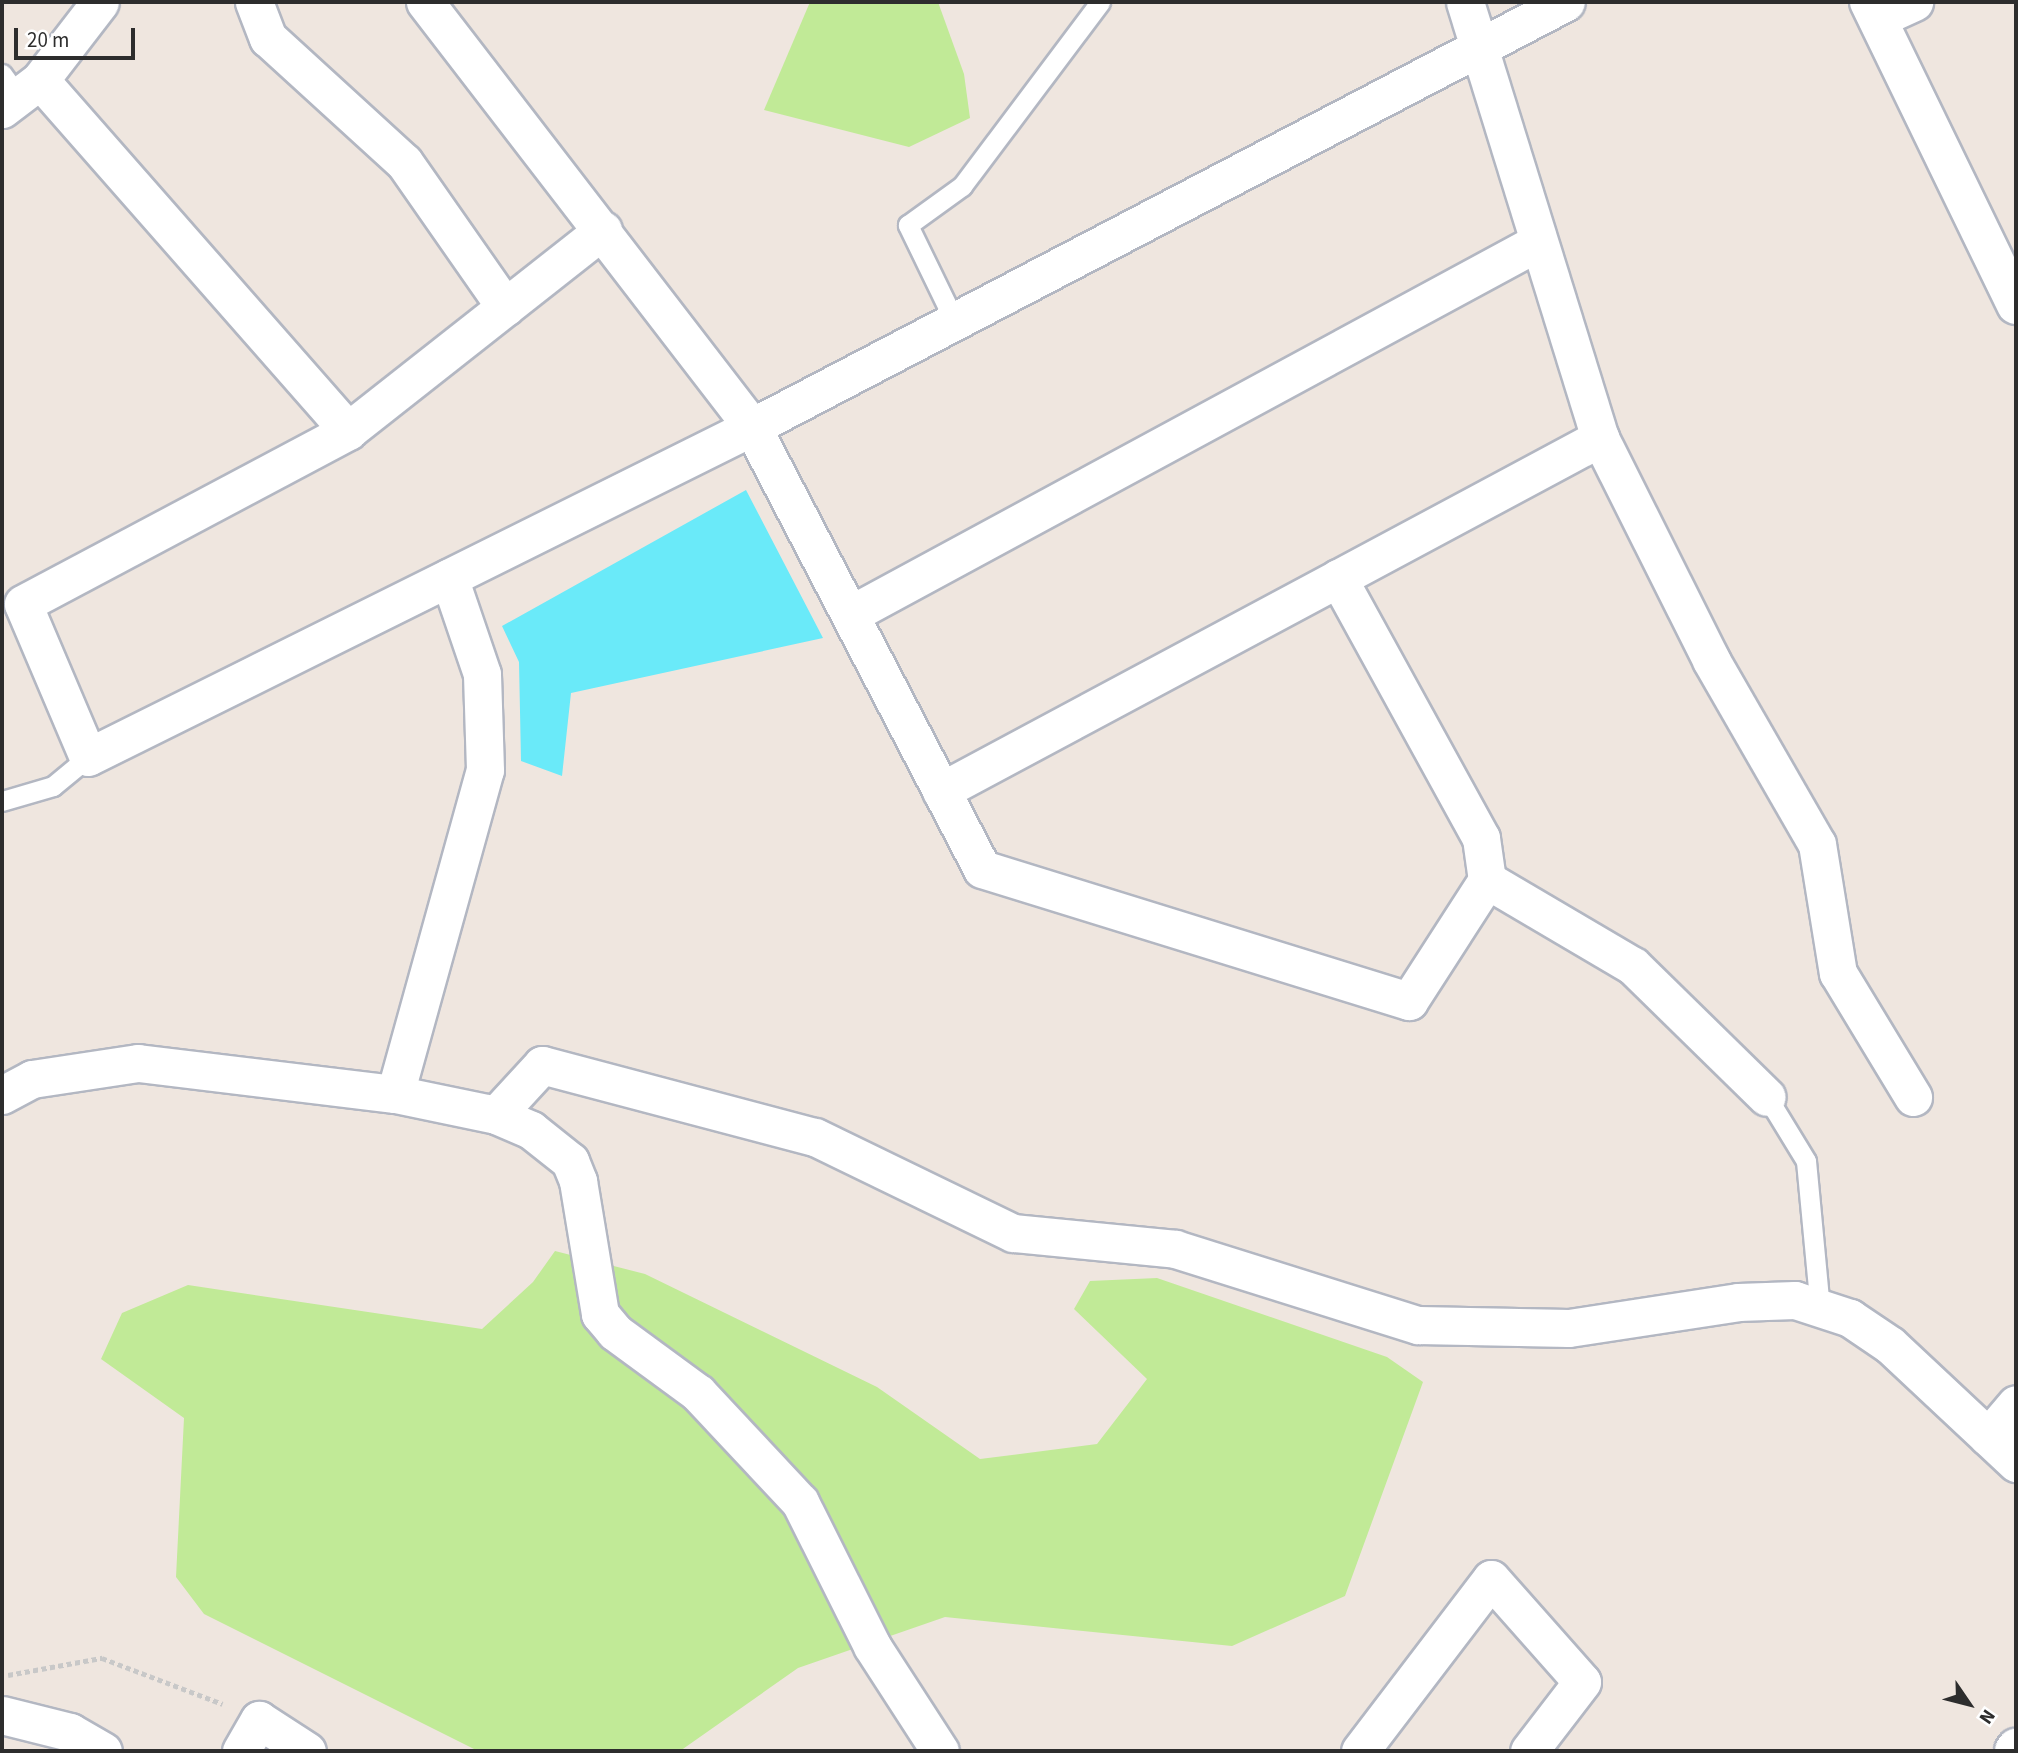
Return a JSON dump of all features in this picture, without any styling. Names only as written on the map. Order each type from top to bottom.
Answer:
[{"type":"street","points":[[100,2],[15,90],[348,431]]},
{"type":"street","points":[[254,2],[268,38],[404,162],[505,307]]},
{"type":"street","points":[[425,2],[752,427],[852,614],[982,869],[1409,1001],[1487,880],[1481,838],[1338,578]]},
{"type":"street","points":[[1465,2],[1600,438],[1711,660],[1817,844],[1838,973],[1913,1097]]},
{"type":"street","points":[[603,230],[348,431],[23,604],[88,757],[752,427],[1566,2]]},
{"type":"street","points":[[1914,2],[1873,11],[2016,305]]},
{"type":"street","points":[[852,614],[1538,242]]},
{"type":"street","points":[[941,791],[1600,438]]},
{"type":"street","points":[[395,1094],[485,770],[482,674],[449,578]]},
{"type":"street","points":[[1487,880],[1633,966],[1767,1097]]},
{"type":"street","points":[[2,1095],[44,1076],[138,1063],[395,1094],[496,1115],[531,1130],[570,1161],[600,1314],[615,1332],[698,1393],[800,1502],[872,1646],[940,1751]]},
{"type":"street","points":[[496,1115],[542,1065],[815,1137],[1013,1233],[1175,1249],[1418,1325],[1569,1328],[1738,1302],[1795,1300],[1850,1318],[1889,1345],[2016,1463]]},
{"type":"street","points":[[1988,1437],[2016,1404]]},
{"type":"street","points":[[1360,1751],[1491,1579],[1582,1682],[1529,1751]]},
{"type":"street","points":[[2,1715],[70,1732],[103,1751]]},
{"type":"street","points":[[250,1736],[307,1751]]},
{"type":"lane","points":[[955,322],[908,225],[962,186],[1100,2]]},
{"type":"lane","points":[[2,801],[52,786],[88,757]]},
{"type":"lane","points":[[1767,1097],[1806,1161],[1819,1308]]},
{"type":"path","points":[[2,1677],[102,1658],[250,1736]]},
{"type":"green space","points":[[810,2],[938,2],[964,74],[970,118],[909,147],[764,110]]},
{"type":"green space","points":[[555,1251],[645,1274],[877,1387],[980,1459],[1097,1444],[1147,1379],[1074,1309],[1090,1281],[1157,1278],[1387,1357],[1423,1382],[1345,1596],[1232,1646],[945,1617],[798,1668],[680,1751],[478,1751],[204,1614],[176,1577],[184,1418],[101,1359],[122,1313],[188,1285],[482,1329],[533,1282]]},
{"type":"water","points":[[746,490],[823,638],[571,693],[562,776],[521,761],[519,662],[502,626]]}]
